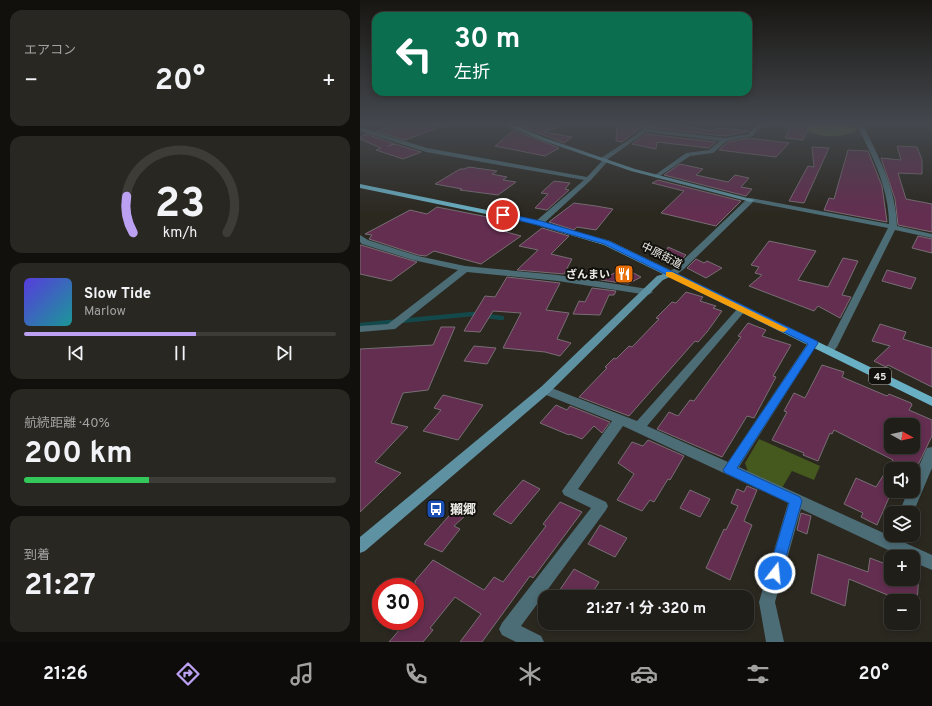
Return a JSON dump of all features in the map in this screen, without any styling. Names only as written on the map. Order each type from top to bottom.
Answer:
[{"type":"main road","name":"中原街道","points":[[360,186],[538,223],[606,243],[932,402]]},
{"type":"street","points":[[454,155],[588,179]]},
{"type":"street","points":[[592,155],[657,176],[751,200],[893,227],[932,236]]},
{"type":"street","points":[[538,223],[588,179],[604,159],[610,155]]},
{"type":"street","points":[[657,176],[685,155]]},
{"type":"street","points":[[828,351],[832,347],[893,227],[894,216],[880,166],[875,155]]},
{"type":"street","points":[[360,546],[544,390],[648,292],[660,278],[670,275],[681,268],[751,200]]},
{"type":"street","points":[[360,237],[365,242],[416,258],[465,269],[558,278],[648,292]]},
{"type":"street","points":[[360,329],[391,327],[465,269]]},
{"type":"street","points":[[639,427],[742,309]]},
{"type":"street","points":[[730,470],[813,343]]},
{"type":"street","points":[[544,390],[639,427],[796,501],[884,536]]},
{"type":"street","points":[[535,642],[508,629],[601,506],[569,491],[620,420]]},
{"type":"street","points":[[909,506],[932,452]]},
{"type":"street","points":[[775,642],[767,602],[796,501]]},
{"type":"street","points":[[897,542],[932,562]]},
{"type":"green space","points":[[759,439],[820,466],[814,480],[792,471],[782,488],[748,472],[745,463]]},
{"type":"building","points":[[391,155],[413,155],[403,159]]},
{"type":"building","points":[[759,155],[778,155],[776,157]]},
{"type":"building","points":[[813,155],[826,155],[804,203],[789,201],[808,166],[814,167]]},
{"type":"building","points":[[847,155],[870,155],[882,186],[887,222],[824,210],[829,198],[834,199]]},
{"type":"building","points":[[900,155],[920,155],[922,160],[922,174],[898,173],[906,199],[932,204],[932,232],[898,225],[895,199],[881,158],[901,160]]},
{"type":"building","points":[[680,164],[703,169],[696,175],[728,182],[735,175],[749,178],[741,187],[752,189],[746,196],[664,175]]},
{"type":"building","points":[[469,167],[497,171],[492,174],[507,177],[503,180],[516,182],[498,195],[460,190],[462,189],[435,184],[460,169]]},
{"type":"building","points":[[658,180],[741,201],[716,226],[661,213],[684,191],[652,183]]},
{"type":"building","points":[[554,181],[570,183],[565,189],[569,190],[547,210],[535,208],[548,194],[541,193]]},
{"type":"building","points":[[574,203],[613,209],[596,230],[577,227],[574,230],[549,222]]},
{"type":"building","points":[[437,207],[503,220],[492,228],[521,236],[481,264],[434,251],[426,256],[418,255],[369,239],[372,235],[365,234],[410,210],[427,214]]},
{"type":"building","points":[[542,228],[569,236],[551,254],[572,259],[564,274],[517,270],[538,250],[519,246]]},
{"type":"building","points":[[918,236],[932,239],[932,253],[912,248]]},
{"type":"building","points":[[769,241],[816,251],[798,280],[828,287],[843,258],[858,261],[842,295],[851,297],[840,318],[818,306],[814,311],[749,286],[762,275],[755,273],[759,267],[751,265]]},
{"type":"building","points":[[360,245],[417,262],[391,281],[360,274]]},
{"type":"building","points":[[668,247],[686,255],[678,263],[664,256]]},
{"type":"building","points":[[696,259],[704,263],[707,261],[722,268],[706,278],[687,268]]},
{"type":"building","points":[[624,268],[641,277],[628,284],[601,280]]},
{"type":"building","points":[[887,270],[916,278],[911,289],[882,281]]},
{"type":"building","points":[[507,277],[560,283],[546,310],[569,313],[557,339],[571,343],[560,356],[545,352],[503,348],[521,313],[493,311],[480,332],[464,331],[485,296],[495,297]]},
{"type":"building","points":[[592,288],[616,291],[614,295],[609,295],[600,315],[573,314],[579,301],[585,302]]},
{"type":"building","points":[[686,292],[703,297],[700,301],[716,306],[713,308],[722,311],[707,332],[698,342],[695,341],[629,416],[579,397],[607,368],[605,367],[614,358],[616,359],[629,346],[632,347],[659,319],[656,318],[672,302],[676,303]]},
{"type":"building","points":[[748,323],[766,330],[762,336],[791,345],[773,376],[776,377],[754,418],[747,416],[722,457],[657,429],[669,412],[678,416],[690,400],[694,401],[741,337],[738,336]]},
{"type":"building","points":[[880,324],[906,332],[903,339],[932,348],[932,387],[888,365],[886,367],[874,361],[890,346],[872,341]]},
{"type":"building","points":[[441,327],[455,327],[428,390],[403,393],[391,423],[408,427],[375,462],[401,473],[360,512],[360,349],[433,345]]},
{"type":"building","points":[[474,346],[496,348],[487,364],[464,361]]},
{"type":"building","points":[[822,365],[844,372],[842,377],[887,396],[889,394],[911,403],[912,405],[909,410],[932,420],[932,436],[919,462],[892,462],[893,460],[834,430],[832,434],[830,433],[818,461],[803,455],[804,453],[772,440],[787,412],[784,411],[794,393],[805,398]]},
{"type":"building","points":[[443,395],[483,405],[458,440],[423,431],[441,410],[434,408]]},
{"type":"building","points":[[556,405],[567,410],[570,406],[610,422],[602,433],[594,426],[582,439],[570,434],[569,435],[540,423]]},
{"type":"building","points":[[648,440],[684,456],[670,480],[668,479],[654,502],[650,500],[642,511],[617,500],[634,474],[618,463],[632,442],[643,446]]},
{"type":"building","points":[[884,474],[884,498],[889,498],[884,506],[877,525],[861,517],[863,513],[844,504],[856,478],[876,487]]},
{"type":"building","points":[[523,480],[540,489],[511,524],[493,514]]},
{"type":"building","points":[[747,486],[757,490],[744,521],[752,525],[730,580],[706,568],[724,529],[726,530],[738,506],[731,503],[737,489],[744,492]]},
{"type":"building","points":[[690,490],[710,499],[700,517],[680,508]]},
{"type":"building","points":[[560,502],[582,512],[533,578],[530,576],[482,642],[460,642],[481,614],[455,597],[430,628],[433,630],[423,642],[389,642],[399,630],[424,630],[424,578],[418,578],[433,560],[484,590],[494,577],[503,582],[546,526],[543,524]]},
{"type":"building","points":[[455,509],[465,516],[454,526],[460,529],[442,552],[424,544]]},
{"type":"building","points":[[801,513],[811,516],[807,534],[797,530]]},
{"type":"building","points":[[600,525],[627,538],[615,557],[588,544]]},
{"type":"building","points":[[818,554],[868,572],[870,558],[884,563],[884,586],[918,586],[918,594],[885,594],[849,579],[845,606],[811,593]]},
{"type":"building","points":[[574,569],[599,582],[594,590],[560,590]]},
{"type":"waterway","points":[[360,325],[472,314],[502,318]]},
{"type":"slow traffic","points":[[669,274],[784,329]]},
{"type":"place","name":"ざんまい","points":[[624,274]]},
{"type":"place","name":"獺郷","points":[[436,509]]},
{"type":"route","points":[[503,215],[538,223],[606,243],[813,343],[730,470],[796,501],[775,573]]}]
